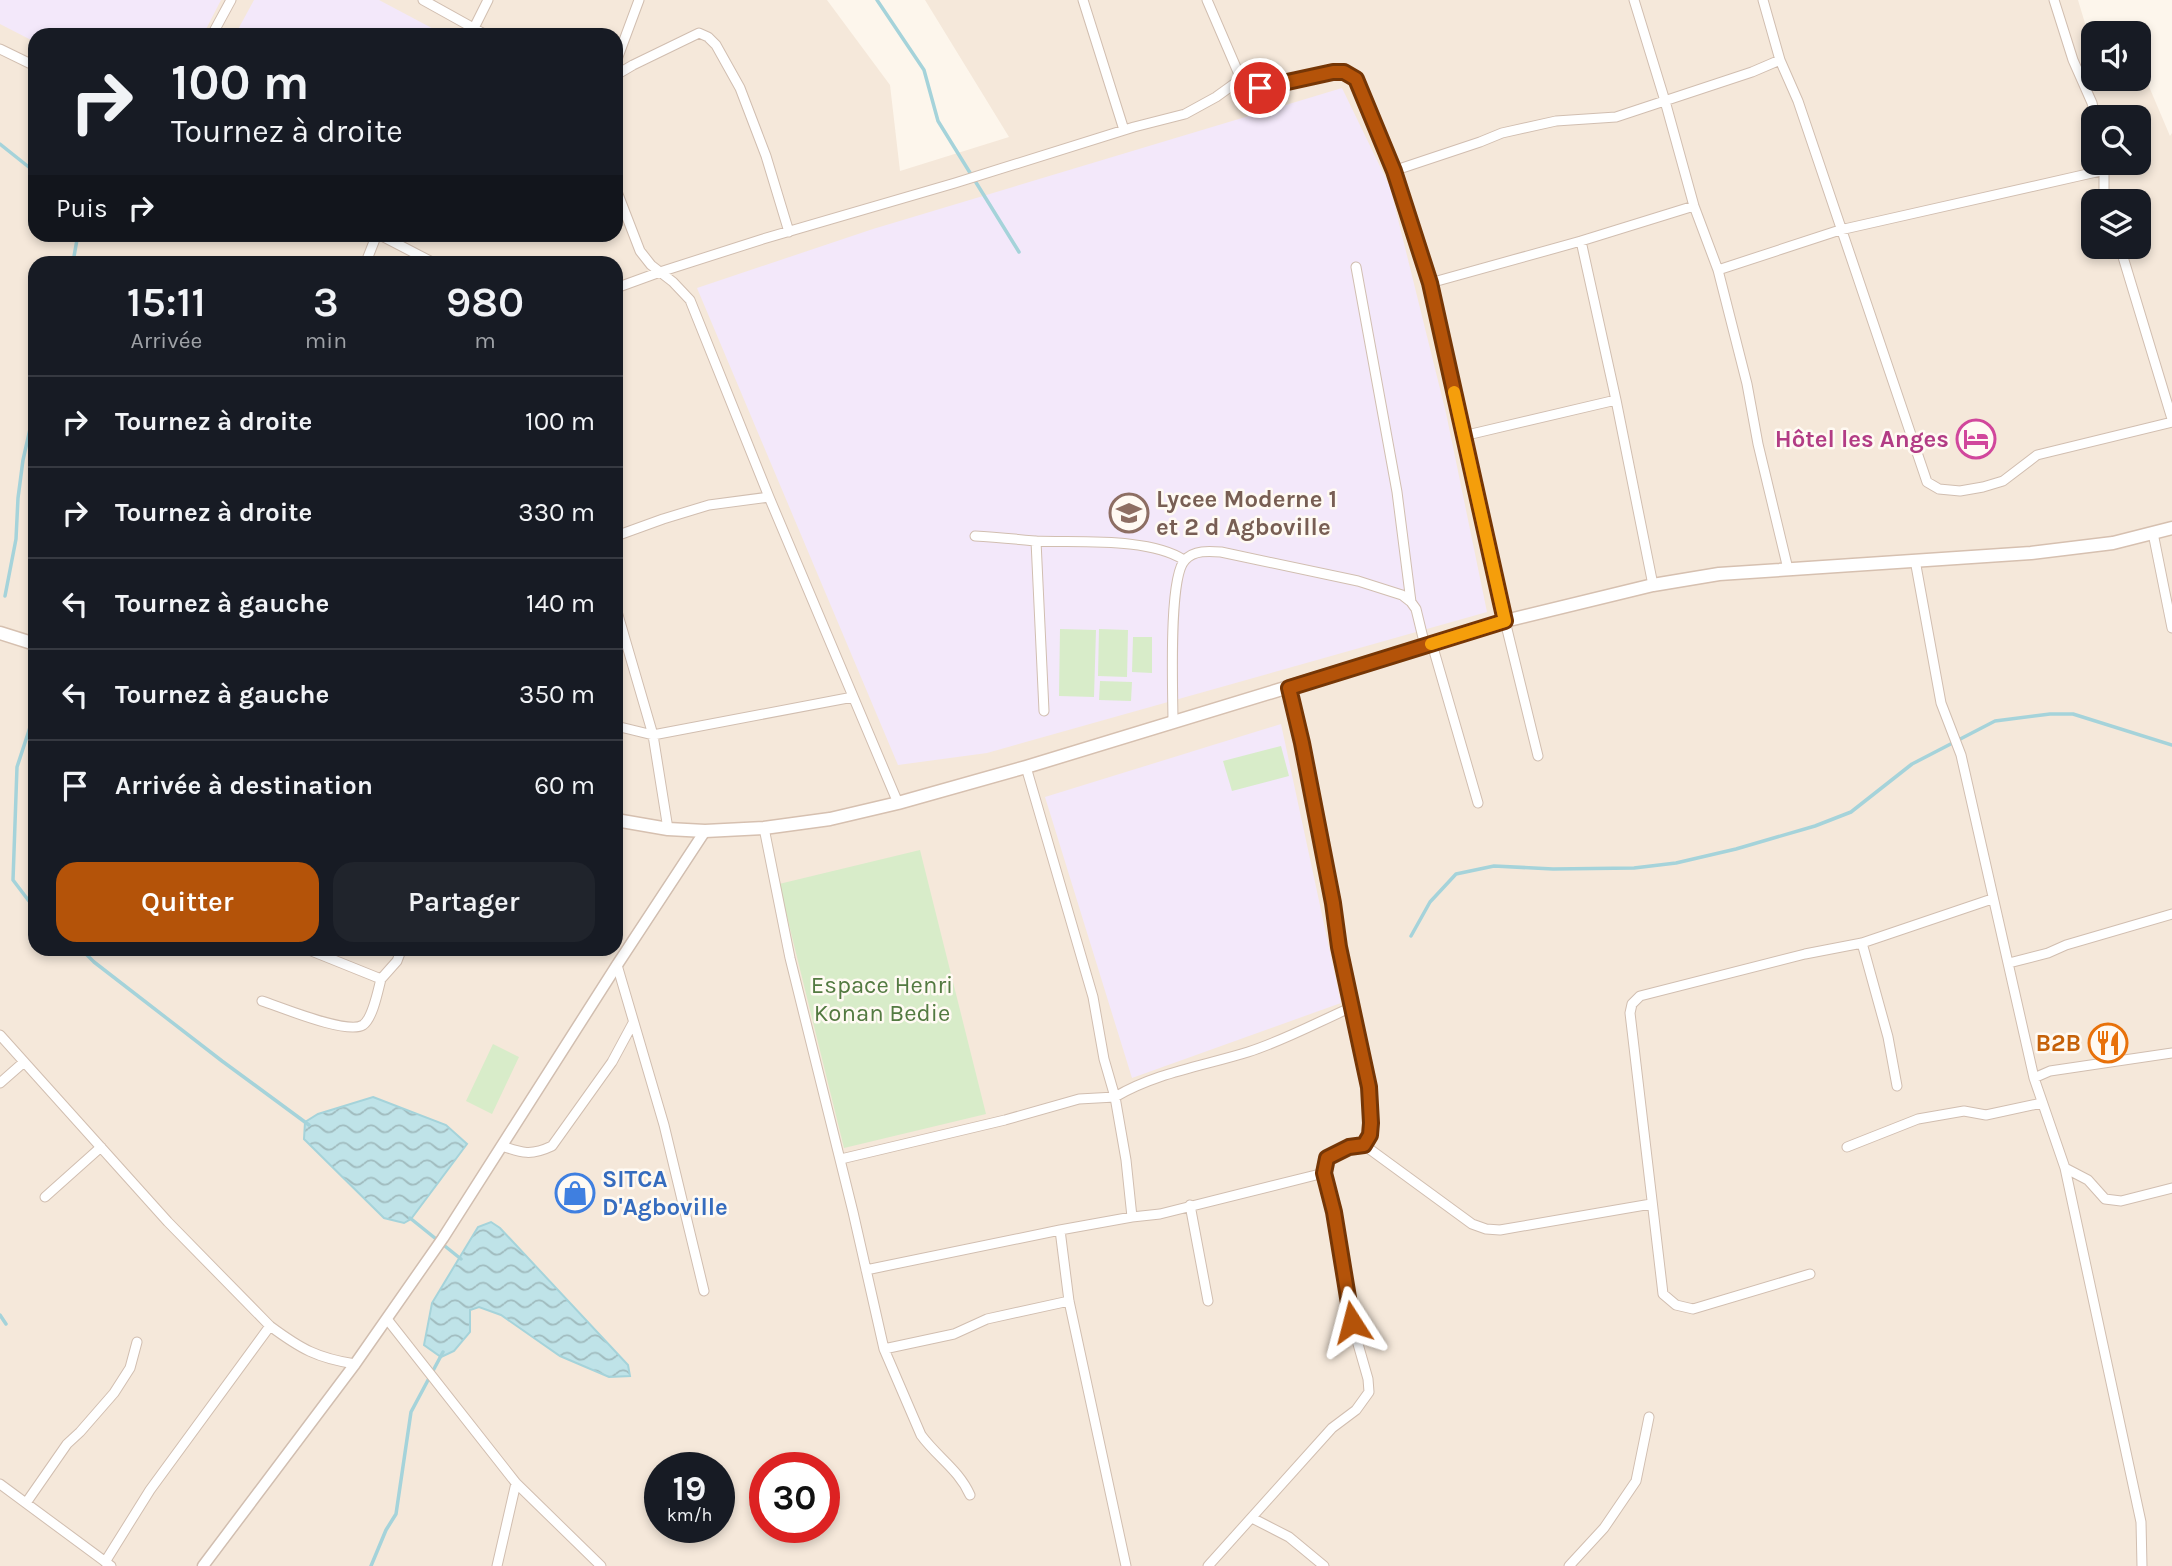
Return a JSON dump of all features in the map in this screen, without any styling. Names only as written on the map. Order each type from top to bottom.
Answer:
[{"type":"main road","points":[[623,821],[668,829],[705,831],[764,828],[830,819],[1026,767],[1505,621],[1653,585],[1719,574],[2031,553],[2113,542],[2172,528]]},
{"type":"main road","points":[[0,633],[28,642]]},
{"type":"street","points":[[216,28],[231,0]]},
{"type":"street","points":[[424,0],[474,28],[488,0]]},
{"type":"street","points":[[623,43],[639,0]]},
{"type":"street","points":[[1083,0],[1124,130]]},
{"type":"street","points":[[1207,0],[1241,79],[1260,88],[1333,72],[1344,72],[1356,79],[1394,171],[1430,283],[1538,757]]},
{"type":"street","points":[[1634,0],[1693,206],[1718,270],[1747,384],[1788,569]]},
{"type":"street","points":[[1763,0],[1780,60],[1798,102],[1927,482],[1940,489],[1960,491],[1983,487],[2003,481],[2037,455],[2172,420],[2124,259]]},
{"type":"street","points":[[2054,0],[2073,60],[2092,105]]},
{"type":"street","points":[[623,71],[699,33],[708,37],[716,45],[740,88],[766,156],[789,232]]},
{"type":"street","points":[[0,49],[28,63]]},
{"type":"street","points":[[1394,171],[1502,132],[1556,121],[1616,117],[1752,72],[1780,60]]},
{"type":"street","points":[[623,285],[789,232],[1185,114],[1241,79]]},
{"type":"street","points":[[1718,270],[1840,230],[2081,172]]},
{"type":"street","points":[[1430,283],[1581,241],[1693,206]]},
{"type":"street","points":[[623,207],[640,251],[690,300],[769,497],[898,803]]},
{"type":"street","points":[[1581,241],[1653,585]]},
{"type":"street","points":[[393,242],[420,256]]},
{"type":"street","points":[[1356,267],[1397,492],[1411,602]]},
{"type":"street","points":[[1463,436],[1616,400]]},
{"type":"street","points":[[623,533],[709,505],[769,497]]},
{"type":"street","points":[[2154,533],[2172,628]]},
{"type":"street","points":[[975,536],[1036,541],[1108,542],[1172,552],[1184,560]]},
{"type":"street","points":[[1036,541],[1044,711]]},
{"type":"street","points":[[1173,722],[1171,645],[1179,572],[1184,560],[1206,550],[1358,581],[1392,591],[1411,602],[1416,609],[1478,803]]},
{"type":"street","points":[[1915,560],[1941,703],[1961,755],[2034,1078],[2065,1168],[2141,1522],[2142,1566]]},
{"type":"street","points":[[623,632],[653,735],[668,829]]},
{"type":"street","points":[[1289,688],[1369,1087],[1372,1111],[1370,1135],[1364,1145]]},
{"type":"street","points":[[623,728],[653,735],[853,697]]},
{"type":"street","points":[[1026,767],[1093,997],[1104,1059],[1115,1097],[1132,1216]]},
{"type":"street","points":[[764,828],[790,958],[841,1159],[884,1349],[921,1435],[930,1448],[955,1470],[970,1495]]},
{"type":"street","points":[[623,956],[705,831]]},
{"type":"street","points":[[1810,1274],[1693,1309],[1676,1305],[1663,1294],[1630,1013],[1632,1004],[1640,996],[1805,954],[1862,943],[1992,899]]},
{"type":"street","points":[[2009,963],[2172,914]]},
{"type":"street","points":[[1862,943],[1888,1037],[1897,1086]]},
{"type":"street","points":[[324,956],[381,979]]},
{"type":"street","points":[[262,1001],[334,1026],[361,1026],[374,1006],[381,979],[399,956]]},
{"type":"street","points":[[203,1566],[355,1364],[443,1238],[623,956]]},
{"type":"street","points":[[617,965],[664,1125],[704,1291]]},
{"type":"street","points":[[841,1159],[1006,1120],[1079,1099],[1115,1097],[1164,1076],[1251,1051],[1352,1007]]},
{"type":"street","points":[[502,1146],[521,1153],[538,1153],[552,1146],[612,1062],[633,1023]]},
{"type":"street","points":[[0,1035],[168,1222],[270,1326],[316,1356],[355,1364]]},
{"type":"street","points":[[2034,1078],[2050,1071],[2172,1052]]},
{"type":"street","points":[[0,1083],[23,1062]]},
{"type":"street","points":[[1847,1147],[1918,1119],[1964,1111],[1986,1115],[2042,1103]]},
{"type":"street","points":[[1208,1566],[1332,1428],[1356,1409],[1368,1392],[1368,1379],[1352,1322],[1334,1212],[1324,1173],[1327,1158],[1349,1147],[1364,1145],[1472,1224],[1486,1230],[1500,1230],[1651,1204]]},
{"type":"street","points":[[45,1197],[101,1147]]},
{"type":"street","points":[[2065,1168],[2088,1180],[2105,1199],[2121,1201],[2172,1188]]},
{"type":"street","points":[[866,1270],[1132,1216],[1160,1214],[1324,1173]]},
{"type":"street","points":[[1190,1205],[1208,1301]]},
{"type":"street","points":[[1060,1230],[1069,1301],[1126,1566]]},
{"type":"street","points":[[884,1349],[954,1334],[987,1319],[1069,1301]]},
{"type":"street","points":[[387,1319],[516,1483],[601,1566]]},
{"type":"street","points":[[2,1489],[26,1503],[108,1564],[150,1490],[270,1326]]},
{"type":"street","points":[[26,1503],[67,1444],[114,1393],[130,1368],[137,1342]]},
{"type":"street","points":[[1570,1566],[1604,1528],[1636,1481],[1649,1417]]},
{"type":"street","points":[[497,1566],[516,1483]]},
{"type":"street","points":[[1252,1518],[1289,1537],[1324,1566]]},
{"type":"shaded area","points":[[0,0],[827,0],[890,85],[900,171],[1009,137],[925,0],[2078,0],[2084,21],[2081,21],[2081,91],[2151,91],[2170,136],[2172,133],[2172,1566],[0,1566]]},
{"type":"shaded area","points":[[0,0],[221,0],[207,28],[28,28],[28,38],[0,24]]},
{"type":"shaded area","points":[[254,0],[379,0],[432,28],[239,28]]},
{"type":"shaded area","name":"Lycee Moderne 1 et 2 d Agboville","points":[[1342,88],[1390,187],[1446,413],[1487,612],[987,753],[898,765],[697,288],[873,229]]},
{"type":"shaded area","points":[[1281,724],[1341,1003],[1132,1078],[1045,797]]},
{"type":"green space","points":[[1060,629],[1096,630],[1094,697],[1059,696]]},
{"type":"green space","points":[[1099,629],[1128,630],[1127,677],[1098,676]]},
{"type":"green space","points":[[1133,637],[1152,637],[1152,673],[1132,672]]},
{"type":"green space","points":[[1100,681],[1132,682],[1131,701],[1099,700]]},
{"type":"green space","points":[[1281,746],[1289,776],[1232,791],[1223,761]]},
{"type":"green space","name":"Espace Henri Konan Bedie","points":[[920,850],[986,1114],[844,1148],[779,884]]},
{"type":"green space","points":[[493,1044],[519,1057],[492,1114],[466,1101]]},
{"type":"water","points":[[373,1097],[446,1125],[467,1144],[411,1219],[404,1223],[384,1218],[304,1139],[305,1122],[318,1114]]},
{"type":"water","points":[[491,1222],[500,1228],[628,1365],[630,1376],[609,1377],[560,1356],[501,1315],[479,1307],[470,1310],[470,1332],[454,1351],[441,1357],[424,1345],[432,1303],[478,1227]]},
{"type":"waterway","points":[[877,0],[924,70],[938,121],[1019,252]]},
{"type":"waterway","points":[[0,144],[28,166]]},
{"type":"waterway","points":[[74,256],[77,242]]},
{"type":"waterway","points":[[5,596],[16,539],[18,498],[28,438]]},
{"type":"waterway","points":[[1411,936],[1430,902],[1456,874],[1494,866],[1553,869],[1634,868],[1676,863],[1736,849],[1815,826],[1851,812],[1912,764],[1995,721],[2073,714],[2172,745]]},
{"type":"waterway","points":[[28,733],[17,767],[13,880],[28,900]]},
{"type":"waterway","points":[[88,956],[309,1125]]},
{"type":"waterway","points":[[410,1218],[461,1259]]},
{"type":"waterway","points":[[0,1315],[6,1324]]},
{"type":"waterway","points":[[371,1566],[396,1514],[411,1412],[443,1352]]},
{"type":"slow traffic","points":[[1431,644],[1505,621],[1454,392]]},
{"type":"place","name":"Hôtel les Anges","points":[[1976,439]]},
{"type":"place","name":"Lycee Moderne 1 et 2 d Agboville","points":[[1129,513]]},
{"type":"place","name":"B2B","points":[[2108,1043]]},
{"type":"place","name":"SITCA D'Agboville","points":[[575,1193]]},
{"type":"route","points":[[1260,88],[1333,72],[1344,72],[1356,79],[1394,171],[1430,283],[1505,621],[1289,688],[1302,743],[1372,1111],[1370,1135],[1364,1145],[1349,1147],[1327,1158],[1324,1173],[1334,1212],[1352,1322]]}]
